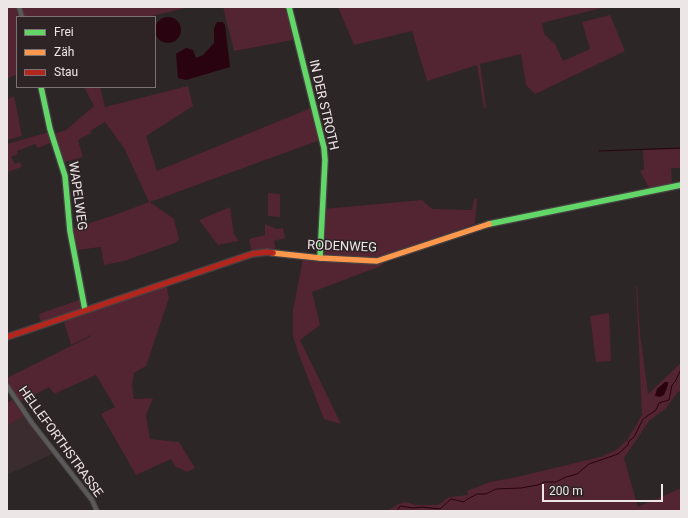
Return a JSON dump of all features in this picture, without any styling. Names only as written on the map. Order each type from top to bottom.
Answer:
[{"type":"street","name":"IN DER STROTH","points":[[288,7],[324,148],[325,160],[320,258]]},
{"type":"street","name":"WAPELWEG","points":[[41,88],[50,129],[65,176],[70,231],[85,310]]},
{"type":"street","name":"RODENWEG","points":[[7,337],[252,254],[267,252],[320,258],[377,261],[496,222],[681,185]]},
{"type":"street","name":"HELLEFORTHSTRASSE","points":[[7,386],[32,422],[92,500],[97,511]]},
{"type":"shaded area","points":[[7,7],[190,7],[152,16],[16,16],[16,74],[7,79]]},
{"type":"shaded area","points":[[223,7],[286,7],[293,40],[234,51]]},
{"type":"shaded area","points":[[338,7],[606,7],[542,23],[544,34],[555,44],[563,61],[590,49],[582,22],[610,15],[625,51],[535,94],[526,85],[521,54],[480,64],[486,108],[484,108],[477,65],[427,81],[412,31],[354,45]]},
{"type":"shaded area","points":[[163,18],[173,18],[180,25],[180,35],[173,42],[163,42],[156,35],[156,25]]},
{"type":"shaded area","points":[[217,22],[223,22],[225,25],[230,67],[186,80],[178,78],[176,54],[186,48],[193,50],[196,58],[203,55],[214,43],[214,28]]},
{"type":"shaded area","points":[[188,86],[193,106],[146,136],[157,171],[311,108],[320,140],[150,202],[174,219],[179,239],[175,243],[124,261],[104,265],[101,247],[76,250],[72,229],[149,202],[124,148],[105,122],[90,131],[91,133],[78,140],[83,157],[65,162],[62,161],[54,134],[66,130],[94,106],[85,88],[100,88],[105,107]]},
{"type":"shaded area","points":[[14,96],[22,136],[7,140],[7,100]]},
{"type":"shaded area","points":[[49,132],[52,142],[38,148],[35,144],[17,151],[18,154],[11,157],[15,164],[20,162],[22,167],[7,172],[7,144]]},
{"type":"shaded area","points":[[681,149],[681,168],[671,168],[672,184],[649,188],[640,171],[644,169],[643,150]]},
{"type":"shaded area","points":[[268,193],[280,194],[280,217],[268,216]]},
{"type":"shaded area","points":[[477,198],[475,224],[392,253],[381,266],[312,292],[320,325],[300,340],[341,424],[324,419],[293,336],[293,310],[303,259],[322,262],[323,209],[422,200],[432,209],[472,210],[474,199]]},
{"type":"shaded area","points":[[230,207],[234,234],[239,241],[218,245],[199,220]]},
{"type":"shaded area","points":[[265,224],[277,229],[283,228],[285,238],[274,241],[276,251],[252,252],[249,239],[265,235]]},
{"type":"shaded area","points":[[164,286],[167,288],[169,298],[146,366],[134,373],[132,386],[134,399],[153,398],[146,415],[150,439],[179,442],[195,468],[187,472],[175,466],[171,459],[136,475],[101,414],[115,407],[96,375],[54,394],[49,387],[20,402],[7,381],[7,378],[91,336],[71,345],[64,322]]},
{"type":"shaded area","points":[[636,286],[640,333],[648,394],[681,363],[681,391],[678,392],[665,409],[649,421],[624,458],[638,507],[681,488],[681,511],[388,511],[398,504],[406,502],[415,505],[438,505],[449,497],[468,495],[467,491],[490,482],[600,457],[616,450],[627,440],[642,415]]},
{"type":"shaded area","points":[[82,299],[83,308],[41,323],[39,314]]},
{"type":"shaded area","points":[[609,313],[611,361],[596,362],[590,316]]},
{"type":"shaded area","points":[[665,382],[668,382],[668,385],[664,395],[660,397],[655,396],[657,389]]},
{"type":"shaded area","points":[[12,400],[24,416],[7,426],[7,403]]},
{"type":"shaded area","points":[[24,416],[52,454],[7,475],[7,426]]},
{"type":"waterway","points":[[599,151],[681,148]]},
{"type":"waterway","points":[[397,511],[400,506],[440,509],[451,499],[464,502],[477,494],[486,494],[496,489],[521,488],[538,485],[544,482],[556,482],[577,474],[589,464],[618,454],[634,437],[643,419],[656,410],[659,403],[669,400],[672,385],[681,369]]},
{"type":"traffic: fast","points":[[289,7],[324,148],[325,160],[320,258]]},
{"type":"traffic: fast","points":[[41,88],[50,129],[65,176],[70,231],[85,310]]},
{"type":"traffic: fast","points":[[489,224],[681,185]]},
{"type":"traffic: slow","points":[[273,253],[320,258],[377,261],[489,224]]},
{"type":"traffic: jam","points":[[7,337],[252,254],[267,252],[273,253]]}]
